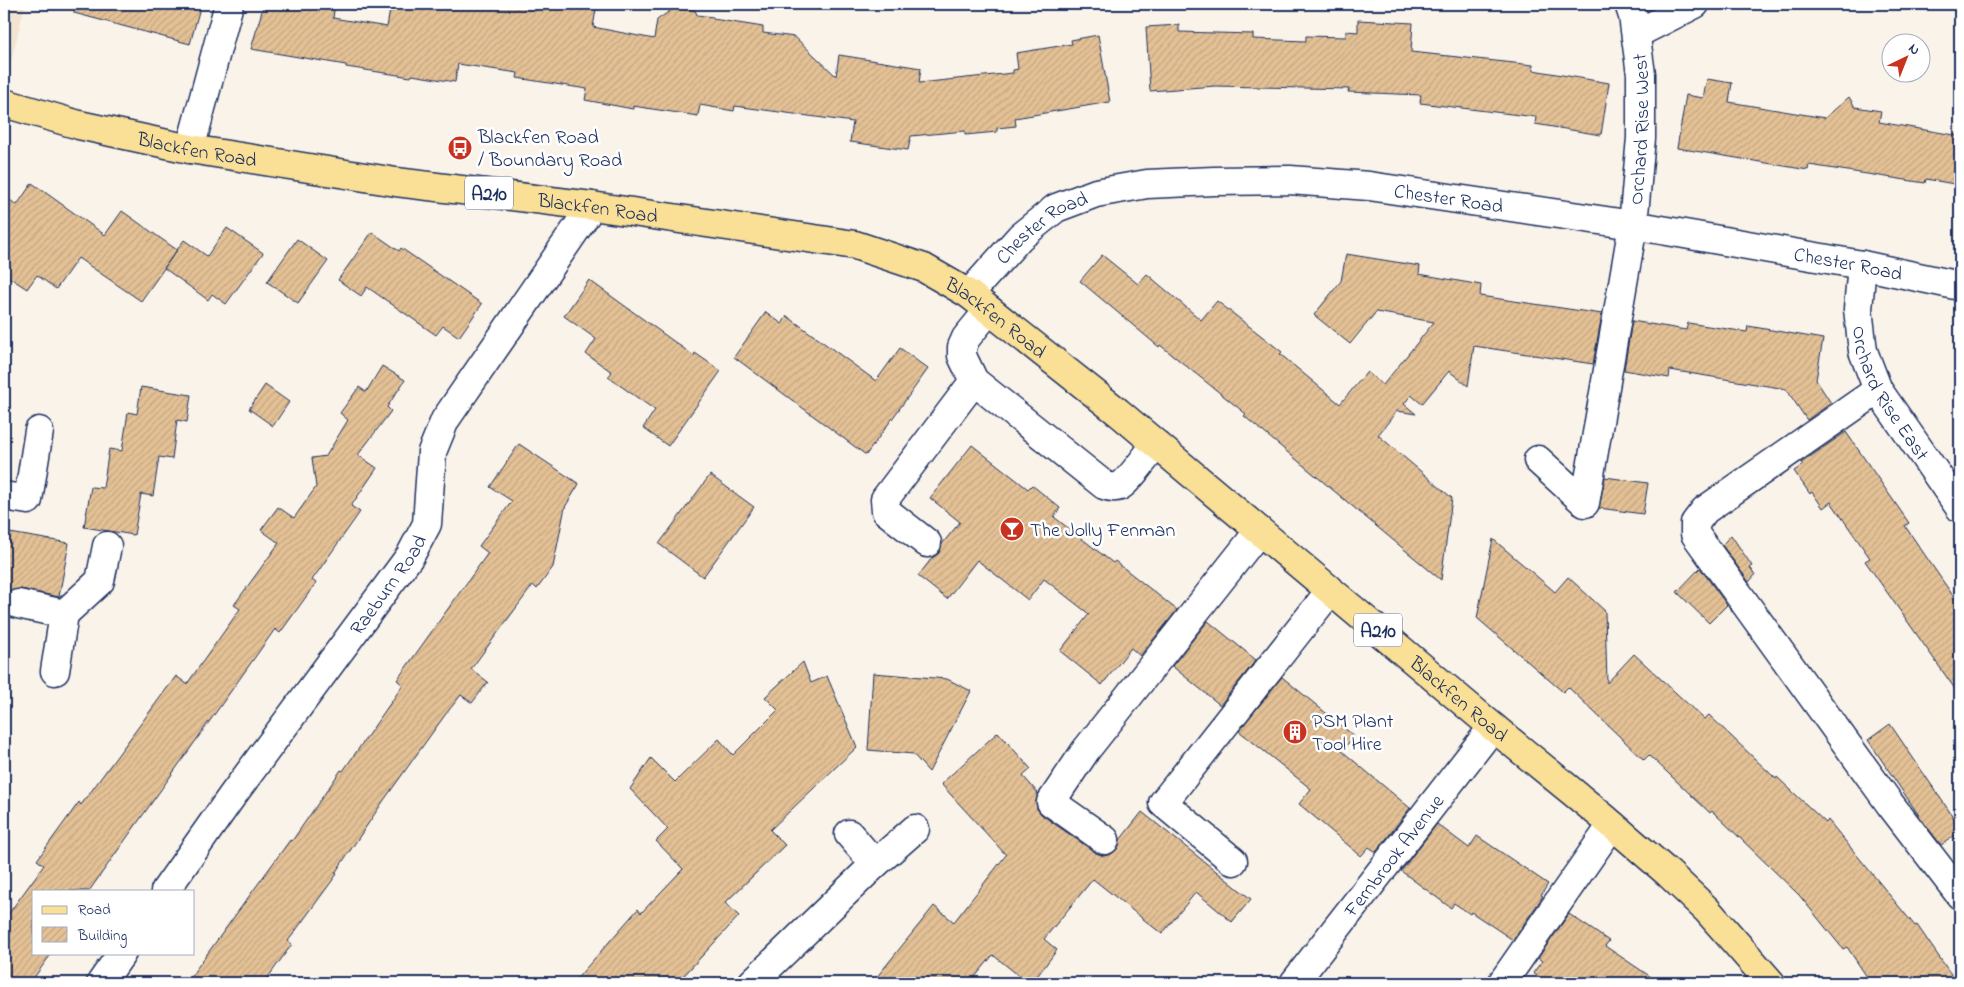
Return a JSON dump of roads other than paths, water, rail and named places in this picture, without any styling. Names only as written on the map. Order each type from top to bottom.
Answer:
[{"type":"main road","name":"Blackfen Road","points":[[4,103],[79,125],[190,149],[396,182],[592,206],[855,245],[924,268],[979,302],[1112,406],[1612,825],[1668,873],[1707,910],[1771,983]]},
{"type":"street","points":[[190,149],[229,4]]},
{"type":"street","name":"Orchard Rise West","points":[[1538,460],[1585,503],[1633,225],[1641,138],[1641,74],[1636,34],[1629,4]]},
{"type":"street","points":[[1636,34],[1695,4]]},
{"type":"street","name":"Chester Road","points":[[974,381],[962,356],[962,347],[979,302],[1020,238],[1056,208],[1096,193],[1148,184],[1290,180],[1370,186],[1633,225],[1862,265],[1960,286]]},
{"type":"street","name":"Raeburn Road","points":[[166,890],[232,796],[410,556],[427,524],[432,452],[445,420],[592,206]]},
{"type":"street","name":"Orchard Rise East","points":[[1862,265],[1858,308],[1863,351],[1878,390],[1960,508]]},
{"type":"street","points":[[927,543],[886,511],[885,499],[974,381],[1104,485],[1111,487],[1119,486],[1156,444]]},
{"type":"street","points":[[1878,390],[1705,510],[1695,523],[1695,534],[1890,804],[1960,895]]},
{"type":"street","points":[[4,496],[28,500],[39,431]]},
{"type":"street","points":[[1105,840],[1051,802],[1086,750],[1259,531]]},
{"type":"street","points":[[55,671],[64,614],[100,581],[107,546]]},
{"type":"street","points":[[1233,861],[1163,804],[1330,590]]},
{"type":"street","points":[[18,604],[64,614]]},
{"type":"street","name":"Fernbrook Avenue","points":[[1294,983],[1493,727]]},
{"type":"street","points":[[1502,983],[1612,825]]},
{"type":"street","points":[[752,983],[875,864],[914,829]]},
{"type":"street","points":[[849,834],[875,864]]},
{"type":"street","points":[[101,983],[121,954]]},
{"type":"place","name":"Blackfen Road / Boundary Road","points":[[460,148]]},
{"type":"place","name":"The Jolly Fenman","points":[[1012,529]]},
{"type":"place","name":"PSM Plant Tool Hire","points":[[1295,732]]}]
